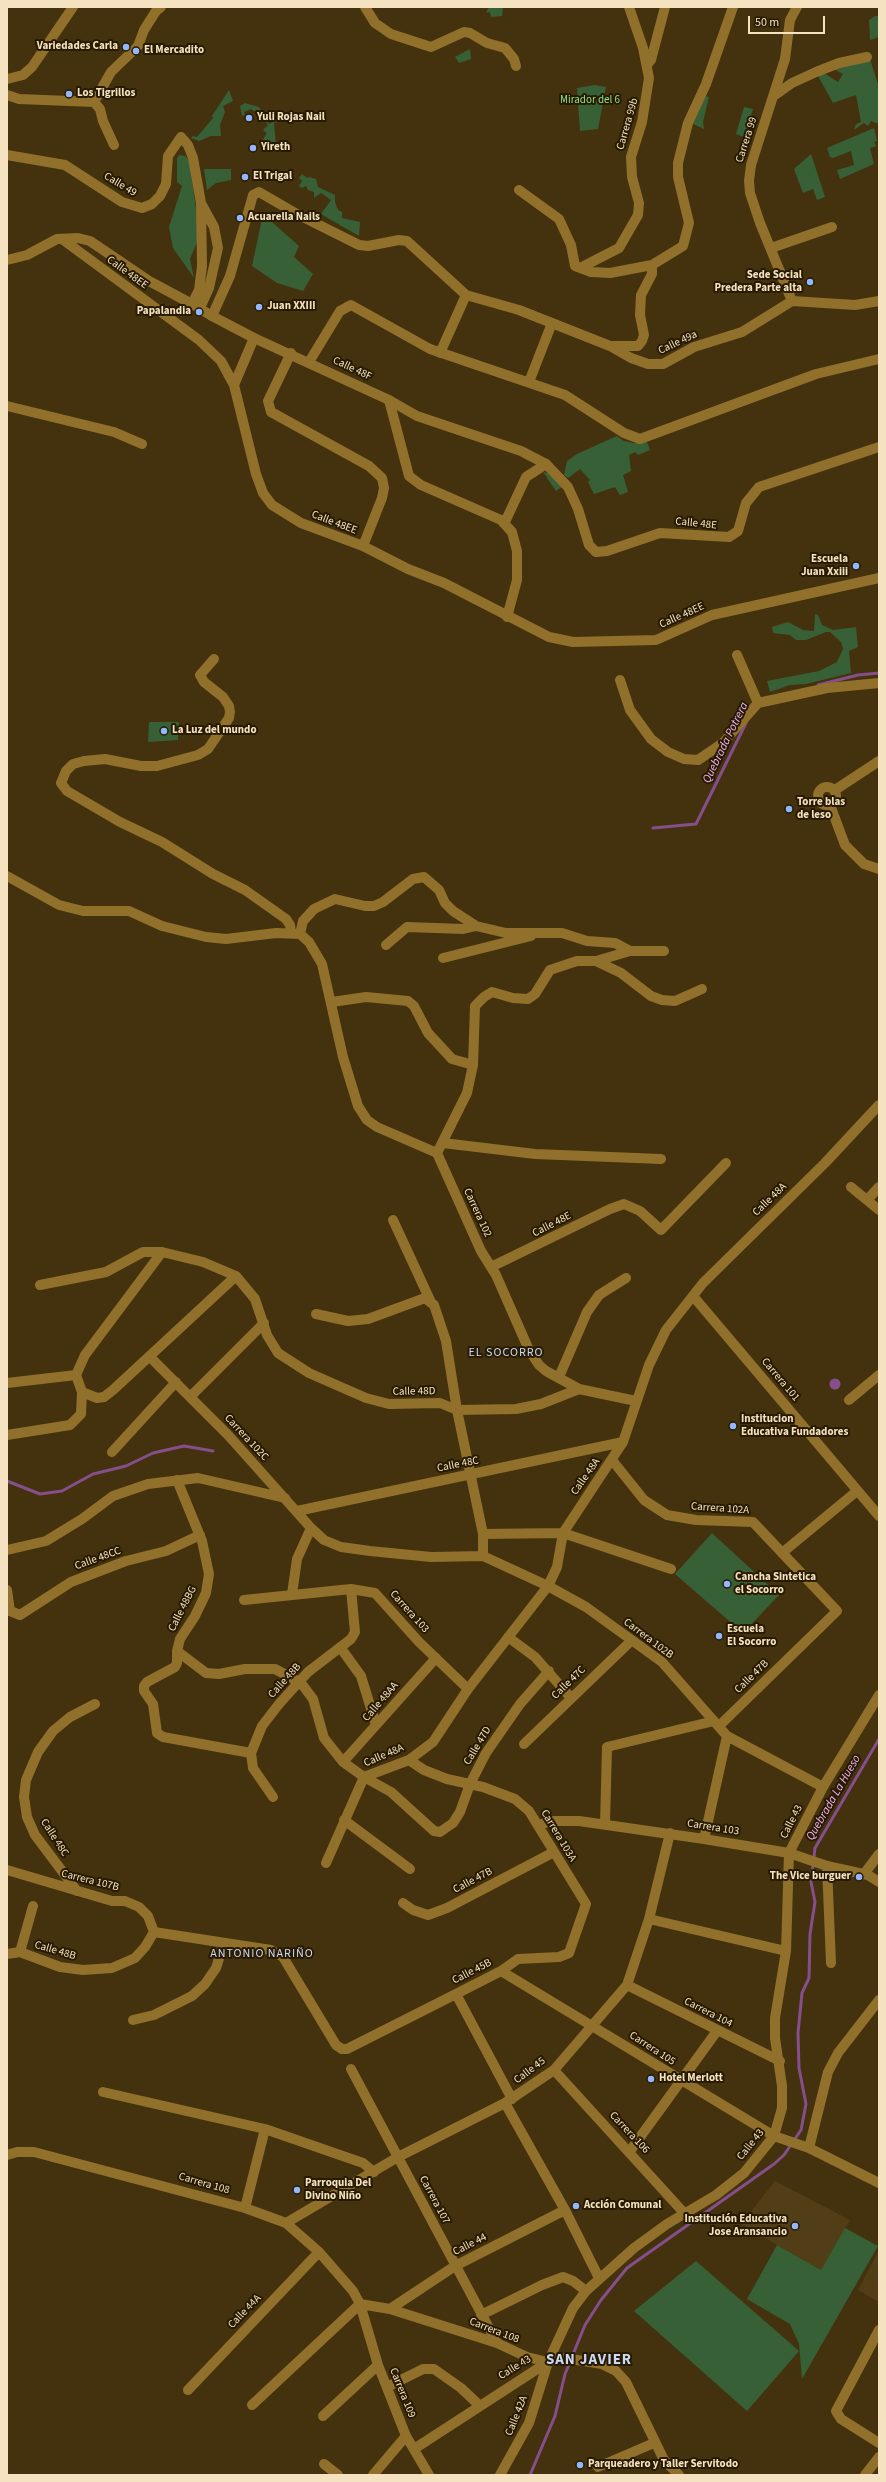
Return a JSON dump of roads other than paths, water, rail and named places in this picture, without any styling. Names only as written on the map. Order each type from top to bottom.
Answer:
[{"type":"street","points":[[9,80],[22,75],[32,67],[73,7]]},
{"type":"street","points":[[94,102],[111,72],[138,46],[144,30],[156,11],[161,7]]},
{"type":"street","points":[[364,7],[374,23],[391,34],[431,46],[464,32],[470,33],[487,43],[505,48],[514,59],[516,66]]},
{"type":"street","name":"Carrera 99b","points":[[580,268],[619,248],[638,215],[639,203],[632,177],[630,157],[647,101],[649,85],[647,65],[629,7]]},
{"type":"street","points":[[647,65],[651,60],[665,7]]},
{"type":"street","points":[[519,190],[559,219],[571,245],[574,263],[580,268],[595,272],[610,273],[652,265],[683,246],[688,218],[678,177],[678,163],[688,123],[706,84],[731,7]]},
{"type":"street","name":"Carrera 99","points":[[792,302],[772,248],[760,223],[750,193],[749,176],[785,59],[790,20],[798,7]]},
{"type":"street","points":[[775,95],[792,83],[816,72],[839,63],[867,57]]},
{"type":"street","points":[[7,95],[19,99],[94,102],[100,109],[103,121],[114,145]]},
{"type":"street","name":"Calle 49","points":[[7,155],[65,165],[122,202],[142,208],[152,204],[160,196],[166,184],[168,156],[181,137],[188,145],[192,158],[201,203],[202,266],[196,306]]},
{"type":"street","points":[[212,316],[230,276],[253,195],[259,192],[297,214],[359,245],[368,246],[399,240],[407,241],[466,295],[440,353]]},
{"type":"street","name":"Calle 49","points":[[196,306],[211,282],[218,248],[214,226],[201,203]]},
{"type":"street","points":[[772,248],[832,227]]},
{"type":"street","name":"Calle 48F","points":[[7,260],[27,255],[49,242],[62,239],[78,238],[95,243],[149,281],[254,338],[291,353],[389,400],[417,416],[521,452],[546,464],[568,487],[578,509],[589,545],[596,552]]},
{"type":"street","name":"Calle 48EE","points":[[62,239],[199,340],[221,361],[234,385],[256,474],[263,493],[272,505],[301,523],[363,546],[470,596],[507,617],[557,640],[634,642],[662,638],[704,618],[720,613],[879,578]]},
{"type":"street","points":[[610,346],[638,346],[642,341],[644,335],[640,315],[641,295],[652,274],[652,265]]},
{"type":"street","name":"Calle 49a","points":[[466,295],[519,310],[610,346],[631,358],[648,364],[663,364],[694,347],[742,332],[792,302]]},
{"type":"street","points":[[792,302],[855,305],[879,301]]},
{"type":"street","points":[[309,362],[340,311],[351,305],[440,353],[565,395],[629,436],[645,439],[701,415],[816,374],[879,359]]},
{"type":"street","points":[[529,382],[552,323]]},
{"type":"street","points":[[234,385],[254,338]]},
{"type":"street","points":[[291,353],[268,401],[271,412],[369,466],[382,478],[383,493],[363,546]]},
{"type":"street","points":[[389,400],[409,476],[421,485],[505,522],[512,532],[517,551],[517,580],[507,617]]},
{"type":"street","points":[[7,406],[114,432],[142,444]]},
{"type":"street","name":"Calle 48E","points":[[596,552],[607,551],[660,533],[729,537],[738,531],[746,503],[759,487],[879,447]]},
{"type":"street","points":[[505,522],[526,476],[546,464]]},
{"type":"street","points":[[736,655],[758,703]]},
{"type":"street","points":[[214,659],[200,675],[204,682],[223,697],[229,706],[230,712],[229,718],[208,749],[198,755],[157,766],[141,766],[105,759],[84,761],[73,764],[66,771],[61,783],[67,791],[120,822],[162,842],[213,874],[245,890],[286,920],[296,933],[309,942],[322,964],[332,1002],[343,1057],[358,1106],[364,1115],[377,1127],[437,1153],[467,1093],[473,1065],[475,1006],[492,992],[513,998],[528,999],[535,994],[550,970],[563,964],[596,961],[630,951],[664,950]]},
{"type":"street","points":[[620,680],[630,710],[650,739],[668,752],[684,759],[698,760],[722,743],[758,703],[827,688],[879,682]]},
{"type":"street","points":[[835,790],[879,761]]},
{"type":"street","points":[[835,790],[825,787],[819,792],[820,802],[830,806],[845,845],[864,864],[879,869]]},
{"type":"street","points":[[830,806],[837,798],[835,790]]},
{"type":"street","points":[[7,876],[59,905],[83,911],[129,911],[162,926],[206,937],[226,939],[296,933]]},
{"type":"street","points":[[296,933],[303,921],[314,909],[335,899],[365,906],[374,906],[383,902],[413,879],[424,877],[439,890],[445,903],[453,911],[476,926],[506,932],[562,933],[586,941],[615,943],[630,951]]},
{"type":"street","points":[[386,945],[407,927],[463,929],[476,926]]},
{"type":"street","points":[[443,958],[542,933]]},
{"type":"street","points":[[596,961],[621,973],[651,996],[662,1000],[675,1001],[702,989]]},
{"type":"street","points":[[332,1002],[366,997],[408,1001],[414,1006],[428,1033],[452,1059],[473,1065]]},
{"type":"street","name":"Calle 48A","points":[[326,1863],[364,1778],[409,1760],[432,1742],[468,1689],[548,1586],[556,1567],[564,1533],[623,1442],[649,1365],[666,1330],[693,1296],[856,1132],[879,1105]]},
{"type":"street","points":[[443,1143],[535,1154],[661,1159]]},
{"type":"street","name":"Carrera 102","points":[[437,1153],[481,1251],[491,1267],[532,1354],[542,1368],[579,1389],[636,1401]]},
{"type":"street","name":"Calle 48E","points":[[491,1267],[610,1209],[624,1204],[640,1211],[661,1230],[726,1163]]},
{"type":"street","points":[[868,1199],[879,1186]]},
{"type":"street","points":[[851,1188],[868,1199],[879,1210]]},
{"type":"street","points":[[393,1220],[430,1300],[434,1305],[446,1341],[457,1410],[483,1534],[482,1556]]},
{"type":"street","points":[[40,1285],[106,1272],[143,1252],[162,1252],[203,1262],[236,1276],[150,1357],[104,1397],[97,1398],[82,1392]]},
{"type":"street","points":[[7,1434],[70,1426],[81,1414],[82,1392],[76,1375],[85,1355],[162,1252]]},
{"type":"street","name":"Calle 48D","points":[[236,1276],[255,1299],[267,1335],[278,1353],[323,1380],[366,1398],[389,1404],[440,1403],[457,1410],[516,1409],[541,1404],[579,1389]]},
{"type":"street","points":[[559,1377],[587,1312],[599,1295],[626,1278]]},
{"type":"street","name":"Carrera 101","points":[[693,1296],[879,1516]]},
{"type":"street","points":[[316,1314],[348,1321],[368,1319],[425,1298],[430,1300]]},
{"type":"street","points":[[190,1397],[264,1323]]},
{"type":"street","name":"Carrera 102C","points":[[150,1357],[176,1382],[298,1511]]},
{"type":"street","points":[[7,1383],[76,1375]]},
{"type":"street","points":[[849,1400],[879,1375]]},
{"type":"street","points":[[112,1452],[176,1382]]},
{"type":"street","name":"Calle 48C","points":[[298,1511],[398,1488],[470,1476],[623,1442]]},
{"type":"street","name":"Carrera 102A","points":[[612,1460],[636,1492],[658,1511],[676,1517],[696,1520],[749,1520],[837,1612]]},
{"type":"street","points":[[7,1550],[46,1541],[82,1519],[113,1496],[125,1490],[177,1480],[206,1479],[285,1498]]},
{"type":"street","name":"Calle 48BG","points":[[177,1480],[200,1536],[209,1574],[206,1593],[180,1639],[177,1651],[177,1663],[175,1667],[147,1682],[144,1686],[144,1691],[153,1704],[157,1733],[163,1737],[251,1753]]},
{"type":"street","points":[[782,1553],[857,1490]]},
{"type":"street","name":"Carrera 102B","points":[[298,1511],[311,1528],[324,1540],[341,1547],[431,1557],[482,1556],[548,1586],[586,1607],[665,1664],[727,1736],[823,1787]]},
{"type":"street","points":[[292,1594],[297,1559],[311,1528]]},
{"type":"street","points":[[483,1534],[564,1533],[671,1569]]},
{"type":"street","name":"Calle 48CC","points":[[7,1590],[10,1611],[20,1614],[71,1582],[126,1561],[166,1551],[200,1536]]},
{"type":"street","name":"Carrera 103","points":[[244,1600],[351,1589],[375,1593],[436,1658],[468,1689]]},
{"type":"street","name":"Calle 48B","points":[[251,1753],[262,1726],[279,1704],[301,1683],[308,1672],[351,1639],[355,1632],[351,1589]]},
{"type":"street","name":"Calle 47B","points":[[717,1724],[837,1612]]},
{"type":"street","points":[[508,1637],[535,1657],[549,1671],[571,1698]]},
{"type":"street","name":"Calle 47C","points":[[524,1744],[632,1640]]},
{"type":"street","points":[[340,1646],[361,1676],[376,1725]]},
{"type":"street","points":[[177,1651],[206,1673],[219,1674],[245,1669],[276,1669],[301,1683],[313,1700],[324,1738],[343,1762],[364,1778]]},
{"type":"street","name":"Calle 48AA","points":[[343,1762],[436,1658]]},
{"type":"street","name":"Calle 47D","points":[[364,1778],[391,1792],[434,1831],[446,1829],[453,1823],[460,1812],[470,1784],[502,1729],[549,1671]]},
{"type":"street","name":"Calle 43","points":[[414,2448],[548,2362],[572,2308],[599,2278],[634,2248],[716,2195],[744,2173],[774,2136],[782,2108],[780,2061],[776,2038],[776,2018],[786,1951],[789,1853],[823,1787],[879,1695]]},
{"type":"street","name":"Calle 48C","points":[[77,1891],[32,1829],[26,1817],[24,1797],[26,1780],[38,1752],[53,1731],[70,1718],[95,1704]]},
{"type":"street","points":[[605,1824],[607,1747],[717,1724]]},
{"type":"street","points":[[704,1839],[727,1736]]},
{"type":"street","points":[[251,1753],[253,1768],[273,1796]]},
{"type":"street","name":"Carrera 103A","points":[[409,1760],[424,1770],[447,1779],[470,1784],[515,1798],[529,1811],[586,1904]]},
{"type":"street","points":[[344,1820],[410,1869]]},
{"type":"street","name":"Carrera 103","points":[[538,1825],[553,1821],[579,1821],[789,1853],[825,1866],[864,1874],[879,1882]]},
{"type":"street","name":"Calle 45","points":[[286,2223],[398,2157],[508,2101],[554,2070],[627,1985],[649,1919],[670,1834]]},
{"type":"street","name":"Calle 47B","points":[[403,1903],[412,1910],[428,1915],[447,1908],[554,1852]]},
{"type":"street","points":[[864,1874],[879,1854]]},
{"type":"street","points":[[825,1866],[831,1963]]},
{"type":"street","name":"Carrera 107B","points":[[7,1870],[112,1901],[125,1901],[138,1907],[148,1916],[154,1932]]},
{"type":"street","name":"Calle 45B","points":[[224,1943],[271,1950],[283,1957],[336,2045],[342,2049],[348,2049],[501,1971],[518,1959],[559,1957],[569,1953],[586,1904]]},
{"type":"street","points":[[20,1952],[33,1906]]},
{"type":"street","points":[[649,1919],[786,1951]]},
{"type":"street","points":[[133,2020],[154,2015],[192,1996],[205,1984],[216,1968],[224,1943],[154,1932]]},
{"type":"street","name":"Calle 48B","points":[[7,1954],[20,1952],[60,1967],[83,1970],[112,1968],[135,1958],[145,1947],[154,1932]]},
{"type":"street","name":"Carrera 105","points":[[501,1971],[774,2136],[809,2148],[879,2183]]},
{"type":"street","name":"Carrera 104","points":[[627,1985],[780,2061]]},
{"type":"street","points":[[456,1994],[508,2101],[599,2278]]},
{"type":"street","points":[[809,2148],[828,2072],[838,2053],[879,2000]]},
{"type":"street","points":[[630,2151],[717,2031]]},
{"type":"street","name":"Carrera 107","points":[[351,2069],[497,2343]]},
{"type":"street","name":"Carrera 106","points":[[554,2070],[630,2151],[686,2214]]},
{"type":"street","points":[[103,2092],[264,2129],[363,2163],[374,2172]]},
{"type":"street","points":[[245,2208],[264,2129]]},
{"type":"street","name":"Carrera 108","points":[[7,2155],[17,2152],[34,2152],[245,2208],[286,2223],[319,2252],[353,2291],[360,2304],[363,2316]]},
{"type":"street","name":"Calle 44","points":[[390,2309],[455,2266],[565,2210]]},
{"type":"street","name":"Calle 44A","points":[[188,2390],[319,2252]]},
{"type":"street","points":[[481,2315],[542,2285],[563,2278],[573,2281],[586,2291]]},
{"type":"street","points":[[252,2405],[360,2304]]},
{"type":"street","name":"Carrera 108","points":[[360,2304],[390,2309],[497,2343],[527,2357],[548,2362],[566,2358],[580,2360],[602,2364],[616,2371],[626,2382],[664,2460],[679,2475]]},
{"type":"street","name":"Carrera 109","points":[[363,2316],[378,2366],[406,2436],[414,2448],[424,2473]]},
{"type":"street","points":[[879,2330],[836,2410],[841,2419],[879,2443]]},
{"type":"street","name":"Calle 42A","points":[[500,2475],[529,2423],[548,2362]]},
{"type":"street","points":[[323,2416],[378,2366]]},
{"type":"street","points":[[387,2386],[423,2369],[434,2370],[461,2388],[479,2405]]},
{"type":"street","points":[[373,2475],[406,2436]]},
{"type":"street","points":[[598,2467],[654,2442]]},
{"type":"street","points":[[865,2475],[879,2457]]},
{"type":"street","points":[[324,2464],[338,2475]]},
{"type":"waterway","name":"Quebrada Potrera","points":[[818,685],[858,675],[879,673]]},
{"type":"waterway","name":"Quebrada Potrera","points":[[653,828],[696,824],[746,723]]},
{"type":"waterway","points":[[7,1481],[40,1494],[62,1491],[93,1474],[126,1466],[153,1453],[184,1446],[213,1451]]},
{"type":"waterway","name":"Quebrada La Hueso","points":[[530,2475],[555,2416],[565,2374],[585,2325],[601,2300],[627,2268],[774,2164],[784,2155],[801,2130],[806,2104],[799,2068],[798,2033],[802,1993],[809,1978],[810,1934],[815,1902],[811,1882],[815,1848],[879,1739]]},
{"type":"place","name":"Variedades Carla","points":[[126,47]]},
{"type":"place","name":"El Mercadito","points":[[136,51]]},
{"type":"place","name":"Los Tigrillos","points":[[69,94]]},
{"type":"place","name":"Yuli Rojas Nail","points":[[249,118]]},
{"type":"place","name":"Yireth","points":[[253,148]]},
{"type":"place","name":"El Trigal","points":[[245,177]]},
{"type":"place","name":"Acuarella Nails","points":[[240,218]]},
{"type":"place","name":"Sede Social Predera Parte alta","points":[[810,282]]},
{"type":"place","name":"Juan XXIII","points":[[259,307]]},
{"type":"place","name":"Papalandia","points":[[199,312]]},
{"type":"place","name":"Escuela Juan Xxiii","points":[[856,566]]},
{"type":"place","name":"La Luz del mundo","points":[[164,731]]},
{"type":"place","name":"Torre blas de leso","points":[[789,809]]},
{"type":"place","name":"Institucion Educativa Fundadores","points":[[733,1426]]},
{"type":"place","name":"Cancha Sintetica el Socorro","points":[[727,1584]]},
{"type":"place","name":"Escuela El Socorro","points":[[719,1636]]},
{"type":"place","name":"The Vice burguer","points":[[859,1877]]},
{"type":"place","name":"Hotel Merlott","points":[[651,2079]]},
{"type":"place","name":"Parroquia Del Divino Niño","points":[[297,2190]]},
{"type":"place","name":"Acción Comunal","points":[[576,2206]]},
{"type":"place","name":"Institución Educativa Jose Aransancio","points":[[795,2226]]},
{"type":"place","name":"Parqueadero y Taller Servitodo","points":[[580,2465]]},
{"type":"district","name":"EL SOCORRO","points":[[506,1353]]},
{"type":"district","name":"ANTONIO NARIÑO","points":[[262,1954]]},
{"type":"district","name":"SAN JAVIER","points":[[589,2361]]},
{"type":"park label","name":"Mirador del 6","points":[[590,101]]}]
